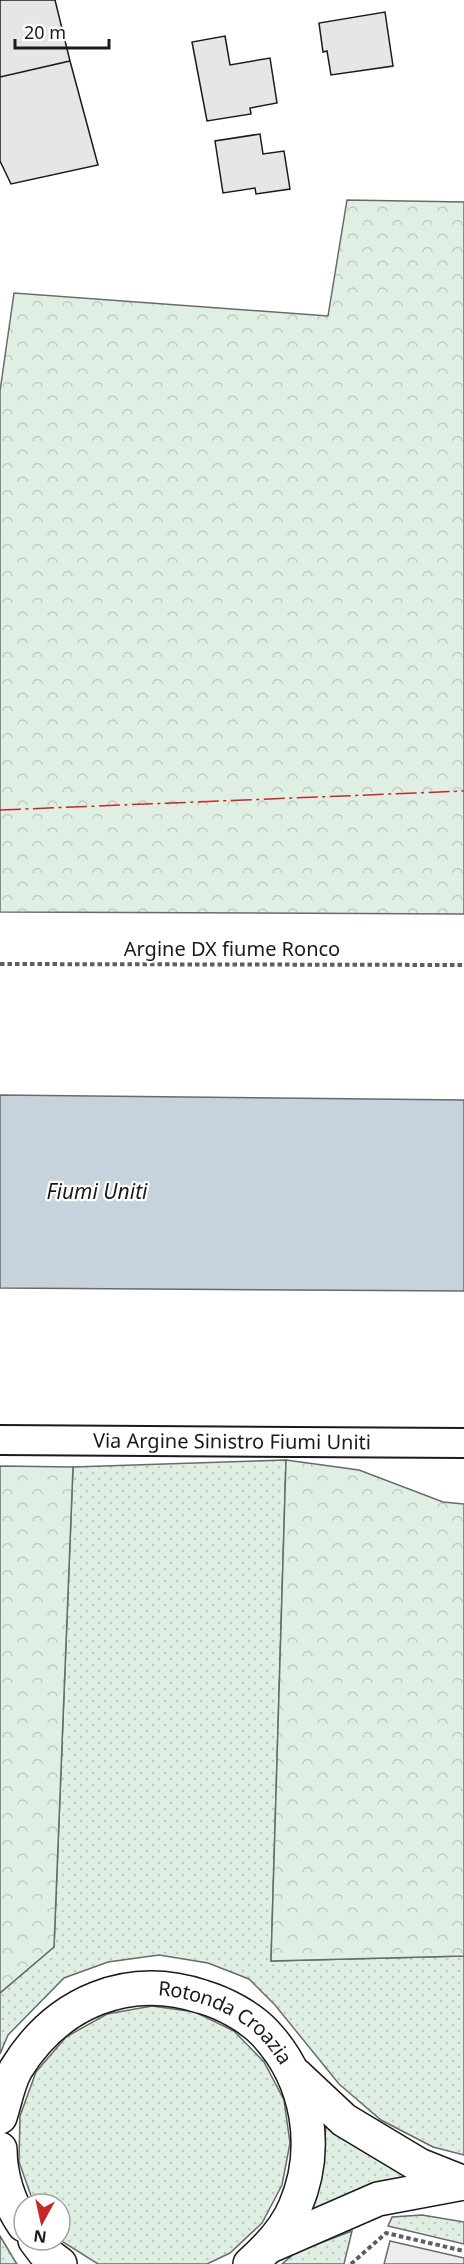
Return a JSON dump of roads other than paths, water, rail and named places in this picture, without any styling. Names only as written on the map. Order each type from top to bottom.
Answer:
[{"type":"main road","name":"Rotonda Croazia","points":[[0,2117],[15,2071],[44,2032],[83,2003],[130,1988],[179,1989],[225,2004],[265,2033],[293,2073],[308,2117],[308,2164],[295,2208],[259,2256]]},
{"type":"main road","points":[[259,2256],[378,2199],[464,2183],[419,2165],[344,2120],[293,2073]]},
{"type":"main road","points":[[0,2149],[0,2166],[12,2204]]},
{"type":"street","name":"Via Argine Sinistro Fiumi Uniti","points":[[0,1440],[464,1443]]},
{"type":"water","name":"Fiumi Uniti","points":[[0,1095],[464,1100],[464,1291],[0,1288]]}]
